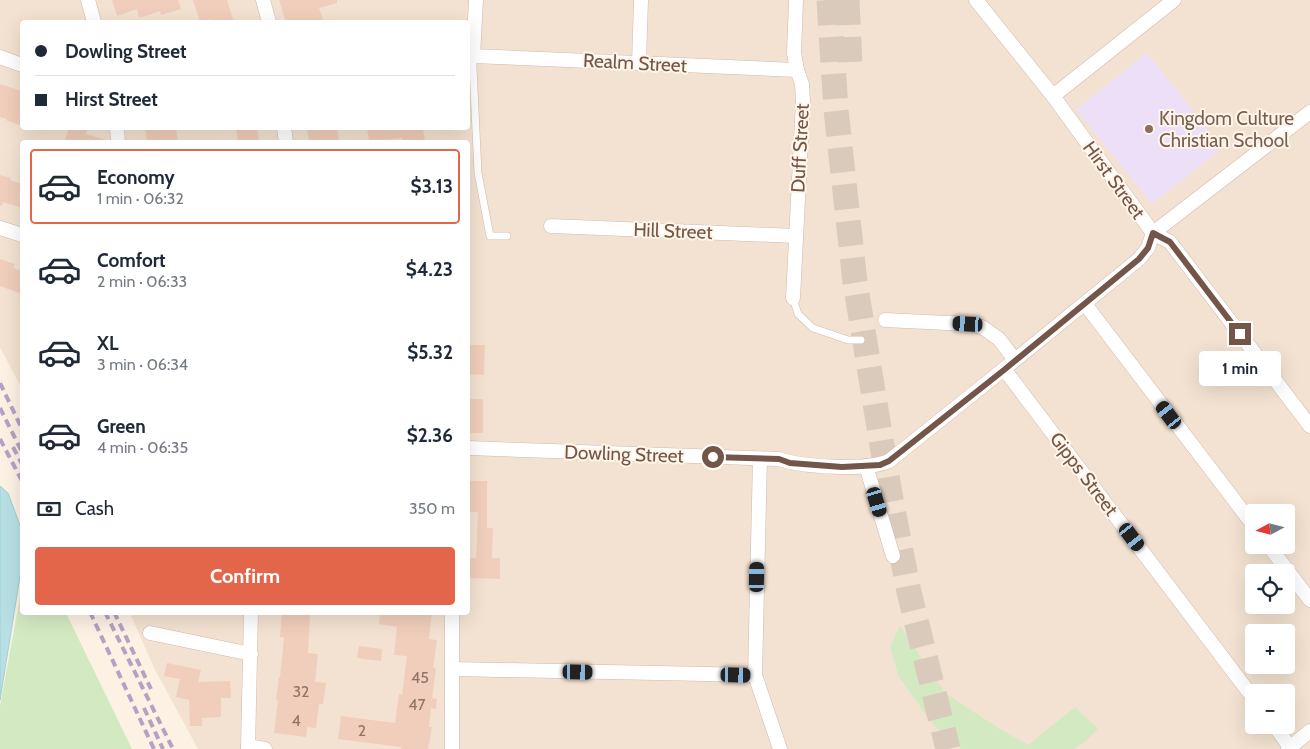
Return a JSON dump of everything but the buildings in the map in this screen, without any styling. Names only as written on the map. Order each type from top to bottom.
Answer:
[{"type":"street","points":[[88,0],[93,20]]},
{"type":"street","points":[[263,0],[268,20]]},
{"type":"street","points":[[473,56],[476,0]]},
{"type":"street","points":[[639,63],[641,0]]},
{"type":"street","name":"Duff Street","points":[[793,298],[803,100],[802,84],[794,53],[796,0]]},
{"type":"street","name":"Hirst Street","points":[[976,0],[1053,96],[1153,233],[1170,242],[1310,426]]},
{"type":"street","points":[[1053,96],[1174,0]]},
{"type":"street","name":"Realm Street","points":[[473,56],[797,70]]},
{"type":"street","points":[[0,57],[20,64]]},
{"type":"street","name":"Dowling Street","points":[[470,448],[760,458],[779,459],[790,463],[842,467],[880,465],[889,461],[1004,370],[1139,259],[1148,248],[1153,233],[1310,112]]},
{"type":"street","name":"Hill Street","points":[[551,226],[796,236]]},
{"type":"street","points":[[0,228],[20,234]]},
{"type":"street","points":[[1085,304],[1245,514]]},
{"type":"street","points":[[885,320],[968,324],[982,327],[998,339],[1015,360]]},
{"type":"street","name":"Gipps Street","points":[[1004,370],[1245,687]]},
{"type":"street","points":[[760,458],[755,675],[780,749]]},
{"type":"street","points":[[866,466],[893,556]]},
{"type":"street","points":[[1275,554],[1310,600]]},
{"type":"street","points":[[251,615],[248,748],[265,749]]},
{"type":"street","points":[[452,615],[452,749]]},
{"type":"street","points":[[150,633],[251,654]]},
{"type":"street","points":[[453,669],[755,675]]},
{"type":"street","points":[[1280,734],[1289,748],[1310,731]]},
{"type":"lane","points":[[473,56],[472,68],[478,173],[484,210],[490,236],[508,236]]},
{"type":"lane","points":[[793,298],[798,314],[814,328],[848,340],[861,340]]},
{"type":"shaded area","points":[[0,0],[1310,0],[1310,749],[198,749],[154,668],[131,615],[470,615],[470,140],[20,140],[20,385],[0,347]]},
{"type":"shaded area","name":"Kingdom Culture Christian School","points":[[1147,53],[1222,148],[1152,204],[1076,109]]},
{"type":"green space","points":[[20,597],[20,615],[67,615],[132,749],[0,749],[0,706]]},
{"type":"green space","points":[[900,626],[945,693],[1028,745],[1075,707],[1098,729],[1074,749],[961,749],[932,723],[899,677],[890,647]]},
{"type":"water","points":[[0,486],[8,493],[20,525],[20,576],[0,700]]},
{"type":"tunnel","points":[[829,0],[836,110],[855,282],[890,494],[909,592],[948,749]]},
{"type":"tunnel","points":[[847,0],[850,67]]},
{"type":"railway","points":[[0,383],[20,425]]},
{"type":"railway","points":[[0,408],[20,448]]},
{"type":"railway","points":[[0,439],[20,477]]},
{"type":"railway","points":[[13,447],[20,460]]},
{"type":"railway","points":[[91,615],[154,749]]},
{"type":"railway","points":[[106,615],[173,749]]},
{"type":"railway","points":[[115,615],[151,689]]},
{"type":"railway","points":[[144,708],[163,749]]},
{"type":"place","name":"Kingdom Culture Christian School","points":[[1149,129]]},
{"type":"route","points":[[713,457],[779,459],[790,463],[842,467],[880,465],[889,461],[1139,259],[1148,248],[1153,233],[1170,242],[1240,334]]}]
